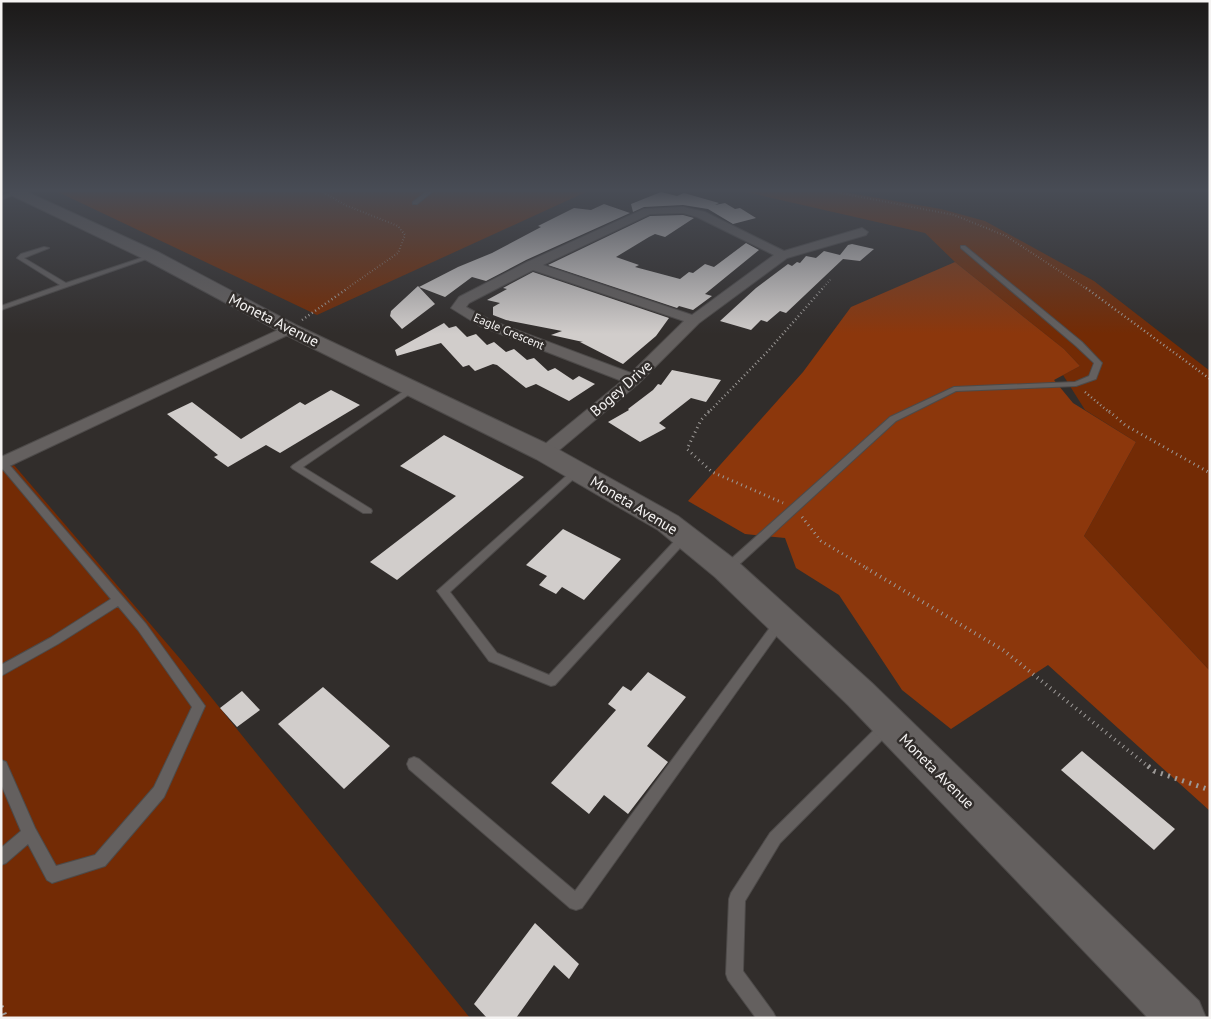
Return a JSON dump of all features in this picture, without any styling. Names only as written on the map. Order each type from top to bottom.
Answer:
[{"type":"street","name":"Moneta Avenue","points":[[117,240],[289,329],[546,453],[668,523],[726,570],[890,724],[1182,1018]]},
{"type":"street","points":[[532,265],[585,240]]},
{"type":"street","points":[[752,240],[783,255]]},
{"type":"street","name":"Bogey Drive","points":[[546,453],[633,380],[694,320],[783,255],[836,240]]},
{"type":"street","points":[[532,265],[694,320]]},
{"type":"street","name":"Eagle Crescent","points":[[532,265],[464,300],[458,308],[485,323],[633,380]]},
{"type":"street","points":[[2,464],[289,329]]},
{"type":"lane","points":[[726,570],[893,419],[954,389],[1076,384],[1093,376],[1098,363],[1079,344],[963,247]]},
{"type":"lane","points":[[46,248],[23,255],[20,258],[66,286]]},
{"type":"lane","points":[[1,308],[152,256]]},
{"type":"lane","points":[[367,511],[296,467],[413,388]]},
{"type":"lane","points":[[1,767],[30,833],[52,875],[100,861],[159,792],[199,706],[142,627],[2,464]]},
{"type":"lane","points":[[577,471],[444,592],[493,657],[551,680],[685,537]]},
{"type":"lane","points":[[1,671],[54,642],[118,600]]},
{"type":"lane","points":[[414,764],[576,902],[781,621]]},
{"type":"lane","points":[[767,1018],[734,974],[737,899],[774,838],[890,724]]},
{"type":"lane","points":[[1,858],[30,833]]},
{"type":"path","points":[[289,329],[398,252],[403,240]]},
{"type":"path","points":[[1011,240],[1099,297],[1210,379]]},
{"type":"path","points":[[832,278],[768,351],[702,420],[687,449],[712,472],[761,492],[794,509],[807,521],[822,541],[1004,650],[1154,772],[1210,790]]},
{"type":"path","points":[[1076,384],[1125,425],[1210,473]]},
{"type":"path","points":[[1,1006],[6,1018]]},
{"type":"shaded area","points":[[158,240],[482,240],[317,315]]},
{"type":"shaded area","points":[[932,240],[1019,240],[1094,281],[1210,371],[1210,671],[1084,536],[1136,442],[1085,410],[1063,375],[1080,366],[1064,349],[955,262]]},
{"type":"shaded area","points":[[955,262],[1064,349],[1080,366],[1054,380],[1073,403],[1136,442],[1084,536],[1210,671],[1210,811],[1048,665],[951,729],[902,690],[839,595],[796,568],[785,538],[745,534],[688,501],[803,372],[851,307]]},
{"type":"shaded area","points":[[14,465],[182,661],[470,1018],[1,1018],[1,471]]},
{"type":"building","points":[[517,240],[571,240],[486,281],[472,277],[445,297],[419,287],[458,267],[492,253]]},
{"type":"building","points":[[601,240],[645,240],[616,257],[639,265],[635,267],[680,279],[689,272],[693,273],[705,264],[714,267],[746,243],[759,250],[705,294],[712,296],[693,310],[679,306],[677,308],[548,265]]},
{"type":"building","points":[[852,244],[874,249],[860,261],[843,259],[786,313],[780,311],[767,322],[761,320],[751,330],[720,321],[756,288],[788,264],[792,266],[797,262],[800,263],[806,256],[816,258],[824,251],[840,255],[848,245]]},
{"type":"building","points":[[533,272],[669,318],[656,336],[623,364],[580,342],[583,342],[551,335],[562,331],[506,320],[493,315],[493,307],[500,303],[487,300],[507,289],[503,288]]},
{"type":"building","points":[[418,286],[435,304],[402,329],[390,316],[391,311]]},
{"type":"building","points":[[444,323],[449,328],[456,326],[467,337],[476,334],[487,345],[494,342],[506,352],[514,349],[527,360],[534,358],[548,371],[555,368],[573,380],[579,376],[595,384],[569,401],[536,384],[526,388],[497,365],[493,364],[475,371],[469,365],[463,367],[441,343],[397,356],[395,350]]},
{"type":"building","points":[[672,370],[721,380],[706,402],[691,398],[659,423],[666,428],[640,442],[608,422],[629,410],[658,384],[661,385]]},
{"type":"building","points":[[331,390],[360,405],[280,453],[266,445],[228,467],[214,457],[218,455],[167,414],[192,402],[241,439],[300,402],[305,405]]},
{"type":"building","points":[[444,435],[524,477],[397,580],[370,562],[456,496],[400,466]]},
{"type":"building","points":[[563,529],[621,559],[584,600],[562,587],[556,594],[539,585],[547,576],[526,565]]},
{"type":"building","points":[[648,672],[686,697],[647,746],[668,762],[628,814],[604,795],[589,814],[551,783],[616,710],[608,704],[623,686],[631,691]]},
{"type":"building","points":[[323,687],[390,746],[344,789],[278,724]]},
{"type":"building","points":[[242,691],[260,710],[237,727],[220,708]]},
{"type":"building","points":[[1082,751],[1175,829],[1154,850],[1061,770]]},
{"type":"building","points":[[535,923],[579,964],[569,979],[554,965],[516,1018],[487,1018],[474,1004]]}]
